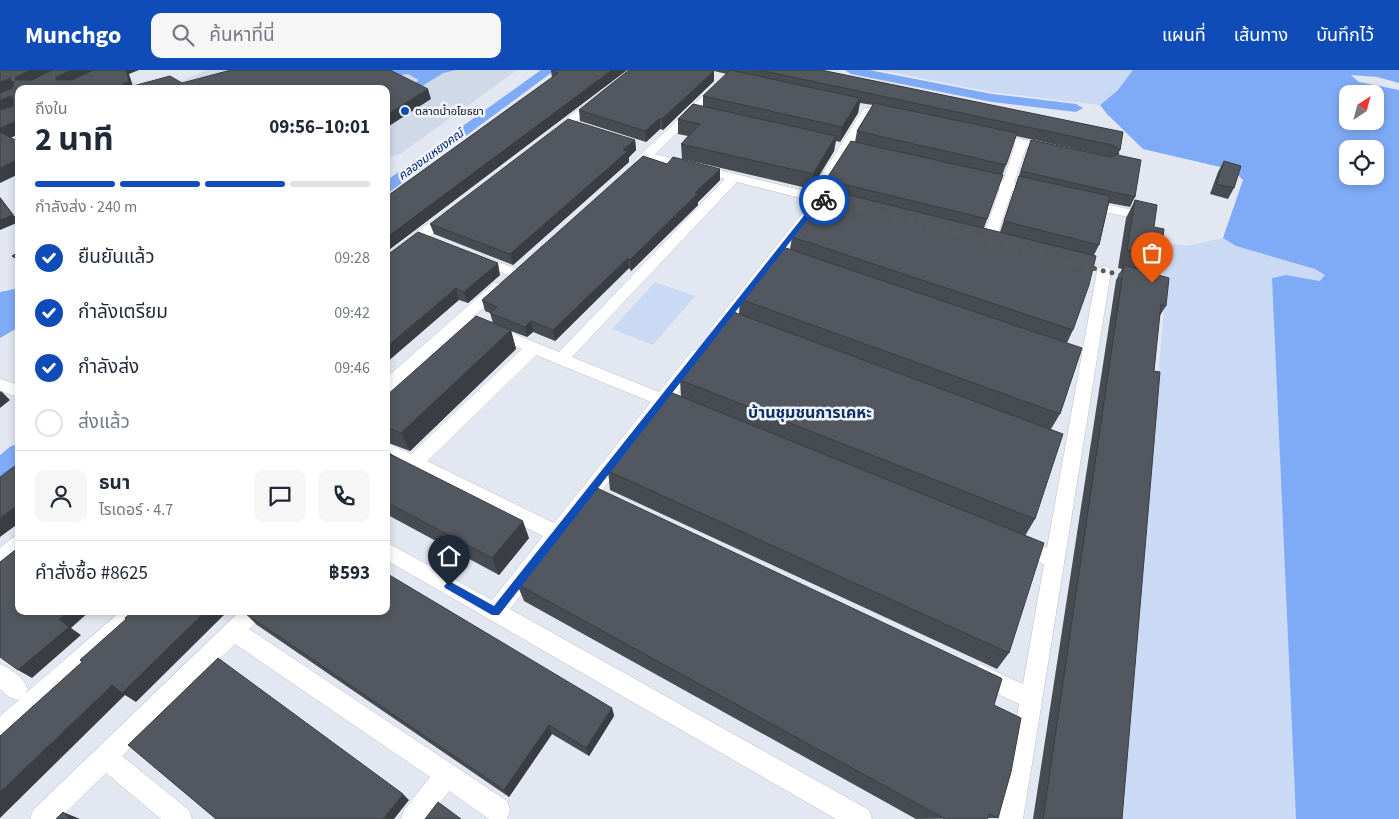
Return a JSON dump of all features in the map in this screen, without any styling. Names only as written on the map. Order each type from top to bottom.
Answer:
[{"type":"street","points":[[544,141],[636,70]]},
{"type":"street","points":[[632,168],[647,150],[726,79],[710,75]]},
{"type":"street","points":[[495,612],[557,534],[599,496],[662,400],[820,199],[820,189],[868,110]]},
{"type":"street","points":[[690,113],[710,118]]},
{"type":"street","points":[[567,123],[586,129]]},
{"type":"street","points":[[984,135],[1069,153]]},
{"type":"street","points":[[988,242],[1022,143]]},
{"type":"street","points":[[647,150],[734,177],[839,204]]},
{"type":"street","points":[[959,175],[1046,194]]},
{"type":"street","points":[[561,359],[734,177]]},
{"type":"street","points":[[1075,201],[1133,214]]},
{"type":"street","points":[[390,259],[460,206]]},
{"type":"street","points":[[421,236],[438,243]]},
{"type":"street","points":[[390,384],[518,269],[464,253]]},
{"type":"street","points":[[775,256],[794,262]]},
{"type":"street","points":[[1011,819],[1105,271]]},
{"type":"street","points":[[463,319],[699,415]]},
{"type":"street","points":[[725,320],[744,327]]},
{"type":"street","points":[[414,462],[534,347]]},
{"type":"street","points":[[1070,356],[1089,363]]},
{"type":"street","points":[[0,385],[15,390]]},
{"type":"street","points":[[1056,443],[1074,450]]},
{"type":"street","points":[[390,450],[557,534]]},
{"type":"street","points":[[1001,537],[1056,560]]},
{"type":"street","points":[[0,559],[15,547]]},
{"type":"street","points":[[390,552],[860,819]]},
{"type":"street","points":[[0,731],[131,615]]},
{"type":"street","points":[[42,819],[250,615]]},
{"type":"street","points":[[234,631],[498,810]]},
{"type":"street","points":[[960,665],[1032,699]]},
{"type":"street","points":[[0,675],[17,689]]},
{"type":"street","points":[[105,757],[180,819]]},
{"type":"street","points":[[413,819],[447,774]]},
{"type":"shaded area","name":"ตลาดน้ำอโยธยา","points":[[207,70],[517,70],[400,154],[390,157],[390,85],[173,85]]},
{"type":"shaded area","points":[[881,70],[1133,70],[1117,91],[1100,105],[991,92]]},
{"type":"shaded area","points":[[1223,238],[1236,246],[1315,269],[1325,275],[1321,281],[1286,275],[1272,278],[1296,819],[1119,819],[1166,287],[1155,241],[1186,246]]},
{"type":"shaded area","points":[[655,282],[695,296],[653,345],[612,329]]},
{"type":"water","points":[[342,70],[456,70],[443,73],[390,106],[392,99],[419,80],[408,74],[362,80],[295,85],[263,85]]},
{"type":"water","points":[[1133,70],[1399,70],[1399,83],[1377,77],[1351,75],[1359,82],[1374,85],[1339,85],[1339,130],[1384,130],[1384,87],[1399,90],[1399,819],[1296,819],[1272,278],[1286,275],[1320,281],[1325,275],[1315,269],[1236,246],[1223,238],[1243,180],[1233,170],[1143,149],[1100,105],[1117,91]]},
{"type":"water","points":[[15,289],[15,329],[0,338],[0,292]]},
{"type":"building","points":[[0,70],[30,70],[16,77],[15,80],[32,80],[52,70],[71,70],[56,77],[56,80],[72,80],[93,70],[126,70],[129,81],[122,85],[15,85],[15,122],[0,128],[0,110],[13,106],[13,98],[11,96],[0,100],[0,93],[12,88],[14,80],[11,78],[0,82]]},
{"type":"building","points":[[231,70],[390,70],[428,89],[390,113],[390,85],[137,85],[170,76],[182,83]]},
{"type":"building","points":[[612,70],[390,235],[390,194],[558,73],[551,71]]},
{"type":"building","points":[[629,70],[714,71],[662,119],[660,118],[645,131],[579,110]]},
{"type":"building","points":[[730,70],[860,98],[842,127],[703,96]]},
{"type":"building","points":[[759,70],[821,70],[1123,132],[1120,150],[1112,145]]},
{"type":"building","points":[[874,103],[1017,133],[1006,165],[857,131]]},
{"type":"building","points":[[693,104],[836,136],[813,174],[681,144],[700,124],[678,119]]},
{"type":"building","points":[[568,119],[635,140],[623,150],[628,151],[510,254],[430,224]]},
{"type":"building","points":[[0,132],[15,140],[15,161],[0,168]]},
{"type":"building","points":[[1031,140],[1111,157],[1119,153],[1118,155],[1141,160],[1135,197],[1021,171]]},
{"type":"building","points":[[851,141],[1003,175],[987,219],[839,183],[840,181],[830,178],[829,175]]},
{"type":"building","points":[[643,156],[667,164],[673,157],[720,169],[695,193],[698,194],[630,260],[628,258],[553,330],[531,321],[525,327],[490,313],[497,307],[482,300]]},
{"type":"building","points":[[1224,161],[1241,166],[1234,188],[1216,184]]},
{"type":"building","points":[[1019,176],[1110,196],[1099,245],[1004,221]]},
{"type":"building","points":[[833,191],[1096,256],[1089,285],[1073,330],[792,237],[809,215],[816,217]]},
{"type":"building","points":[[0,198],[13,215],[0,220]]},
{"type":"building","points":[[1135,200],[1157,205],[1154,227],[1164,229],[1160,258],[1127,250]]},
{"type":"building","points":[[418,232],[498,263],[464,292],[456,288],[390,344],[390,253]]},
{"type":"building","points":[[783,247],[1082,348],[1060,414],[740,299]]},
{"type":"building","points":[[1124,265],[1169,278],[1166,306],[1161,304],[1154,371],[1160,372],[1122,819],[1043,819]]},
{"type":"building","points":[[731,311],[1063,434],[1035,519],[680,380],[685,374],[682,373]]},
{"type":"building","points":[[476,316],[511,330],[401,433],[390,429],[390,392]]},
{"type":"building","points":[[670,392],[1044,543],[1009,653],[608,471]]},
{"type":"building","points":[[390,454],[523,521],[492,558],[390,504]]},
{"type":"building","points":[[15,466],[15,507],[0,518],[0,477]]},
{"type":"building","points":[[595,487],[1001,678],[994,705],[1021,718],[1011,772],[998,818],[989,814],[987,819],[945,819],[517,584]]},
{"type":"building","points":[[15,550],[15,615],[64,615],[59,619],[69,627],[18,670],[0,657],[0,562]]},
{"type":"building","points":[[390,575],[612,708],[586,748],[549,725],[504,790],[247,615],[390,615]]},
{"type":"building","points":[[128,615],[202,615],[122,693],[112,685],[0,792],[0,736],[82,662],[80,660]]},
{"type":"building","points":[[218,658],[403,794],[383,819],[216,819],[128,745]]},
{"type":"building","points":[[438,802],[461,819],[425,819]]},
{"type":"building","points":[[63,812],[70,819],[56,819]]},
{"type":"waterway","name":"คลองมเหยงคณ์","points":[[390,185],[549,70]]},
{"type":"waterway","points":[[851,70],[992,98],[1076,108]]},
{"type":"waterway","name":"คลองมเหยงคณ์","points":[[0,467],[15,455]]},
{"type":"way so far","points":[[824,200],[1152,283]]},
{"type":"place","name":"ตลาดน้ำอโยธยา","points":[[405,111]]},
{"type":"district","name":"บ้านชุมชนการเคหะ","points":[[810,413]]},
{"type":"route","points":[[449,586],[495,612],[820,199],[824,200]]}]
